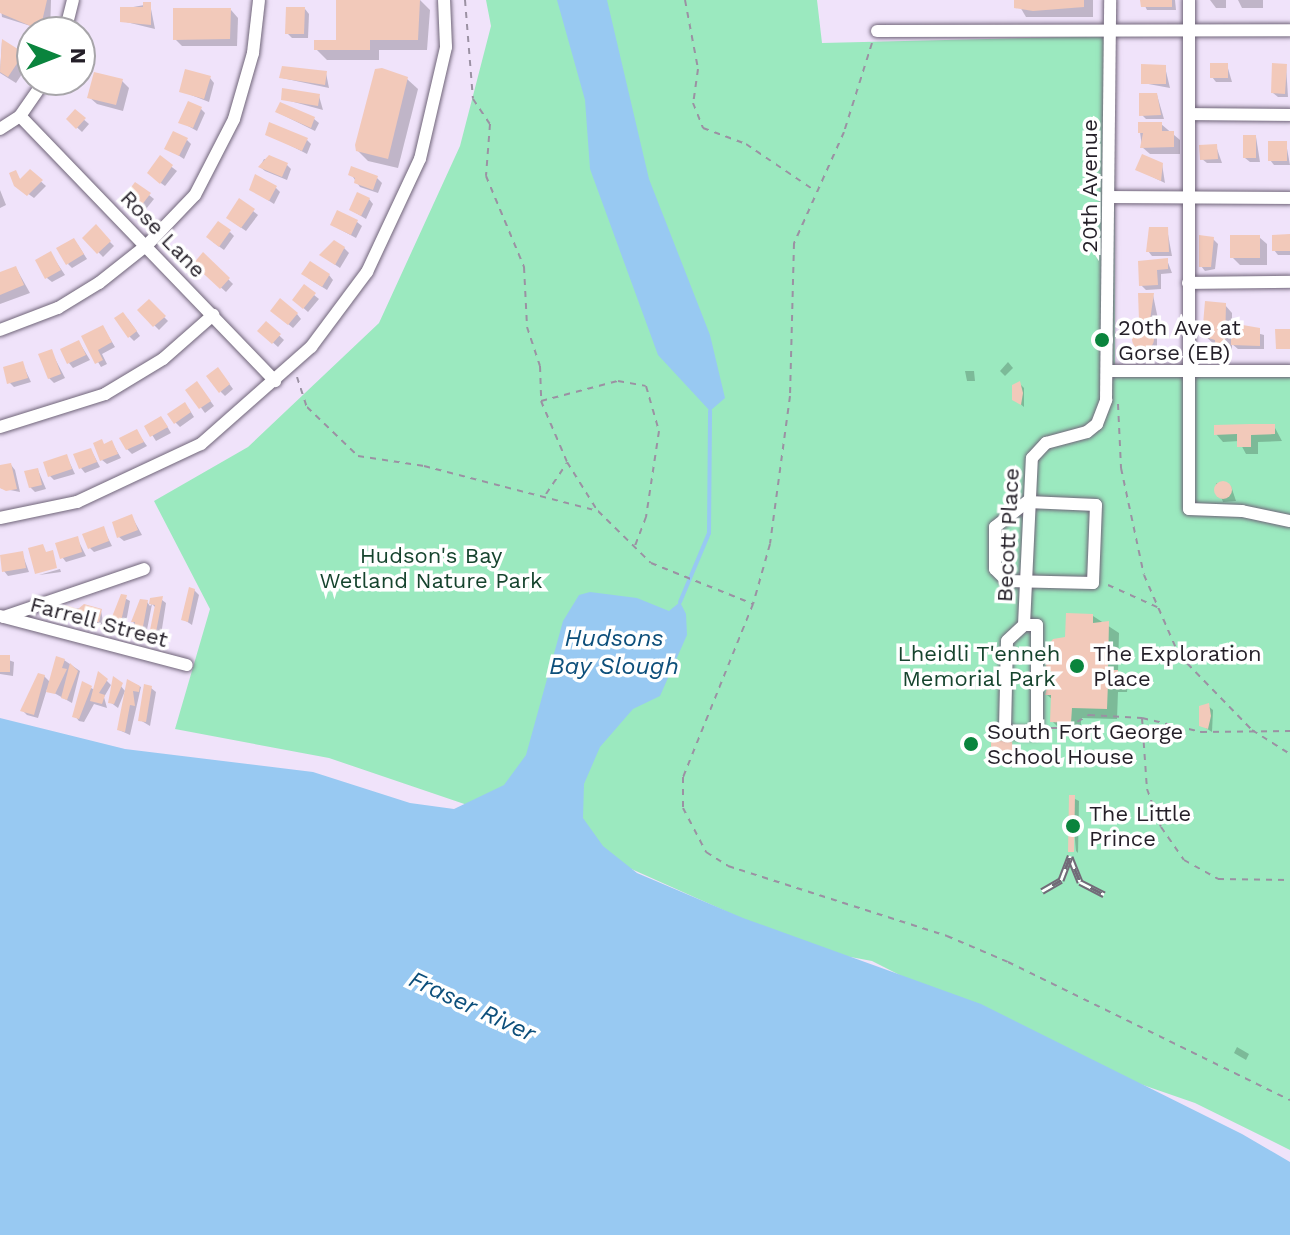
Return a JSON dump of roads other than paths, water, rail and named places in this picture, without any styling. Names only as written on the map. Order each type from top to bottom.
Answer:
[{"type":"street","points":[[0,330],[58,308],[147,245],[195,195],[219,157],[253,53],[259,0]]},
{"type":"street","points":[[0,518],[77,502],[201,444],[290,367],[367,272],[420,159],[446,47],[444,0]]},
{"type":"street","name":"20th Avenue","points":[[1108,371],[1110,0]]},
{"type":"street","points":[[1189,0],[1189,509],[1242,511],[1290,521]]},
{"type":"street","points":[[877,31],[1290,30]]},
{"type":"street","points":[[0,129],[20,116],[34,96]]},
{"type":"street","points":[[1189,114],[1290,115]]},
{"type":"street","name":"Rose Lane","points":[[20,116],[275,381]]},
{"type":"street","points":[[1111,197],[1290,198]]},
{"type":"street","points":[[1188,283],[1290,282]]},
{"type":"street","points":[[0,427],[105,394],[163,359],[213,315]]},
{"type":"street","points":[[1108,371],[1290,371]]},
{"type":"street","name":"Becott Place","points":[[1024,625],[1037,625],[1041,730],[1005,732],[1007,641],[1024,625],[1032,458],[1046,443],[1087,432],[1097,424],[1108,371]]},
{"type":"street","points":[[1028,502],[1096,505],[1093,583],[1007,581],[995,569],[995,527],[1028,502]]},
{"type":"street","points":[[2,616],[144,569]]},
{"type":"street","name":"Farrell Street","points":[[2,616],[187,665]]},
{"type":"water","points":[[557,0],[607,0],[649,179],[710,335],[725,398],[710,411],[658,355],[590,169],[585,100]]},
{"type":"water","name":"Fraser River","points":[[590,592],[637,598],[669,611],[680,602],[686,614],[687,635],[660,696],[633,709],[600,747],[584,784],[583,818],[603,846],[637,873],[743,918],[981,1004],[1242,1134],[1290,1162],[1290,1235],[0,1235],[0,718],[125,749],[313,772],[410,803],[454,809],[504,785],[526,755],[563,621],[579,595]]},
{"type":"waterway","name":"Hudsons Bay Slough","points":[[680,602],[709,533],[710,411]]},
{"type":"railway","points":[[1042,891],[1061,880],[1070,856]]},
{"type":"railway","points":[[1070,857],[1080,882],[1104,894]]},
{"type":"place","name":"20th Ave at Gorse (EB)","points":[[1102,340]]},
{"type":"place","name":"The Exploration Place","points":[[1077,666]]},
{"type":"place","name":"South Fort George School House","points":[[971,744]]},
{"type":"place","name":"The Little Prince","points":[[1073,826]]},
{"type":"park label","name":"Hudson's Bay Wetland Nature Park","points":[[431,568]]},
{"type":"park label","name":"Lheidli T'enneh Memorial Park","points":[[979,666]]}]
